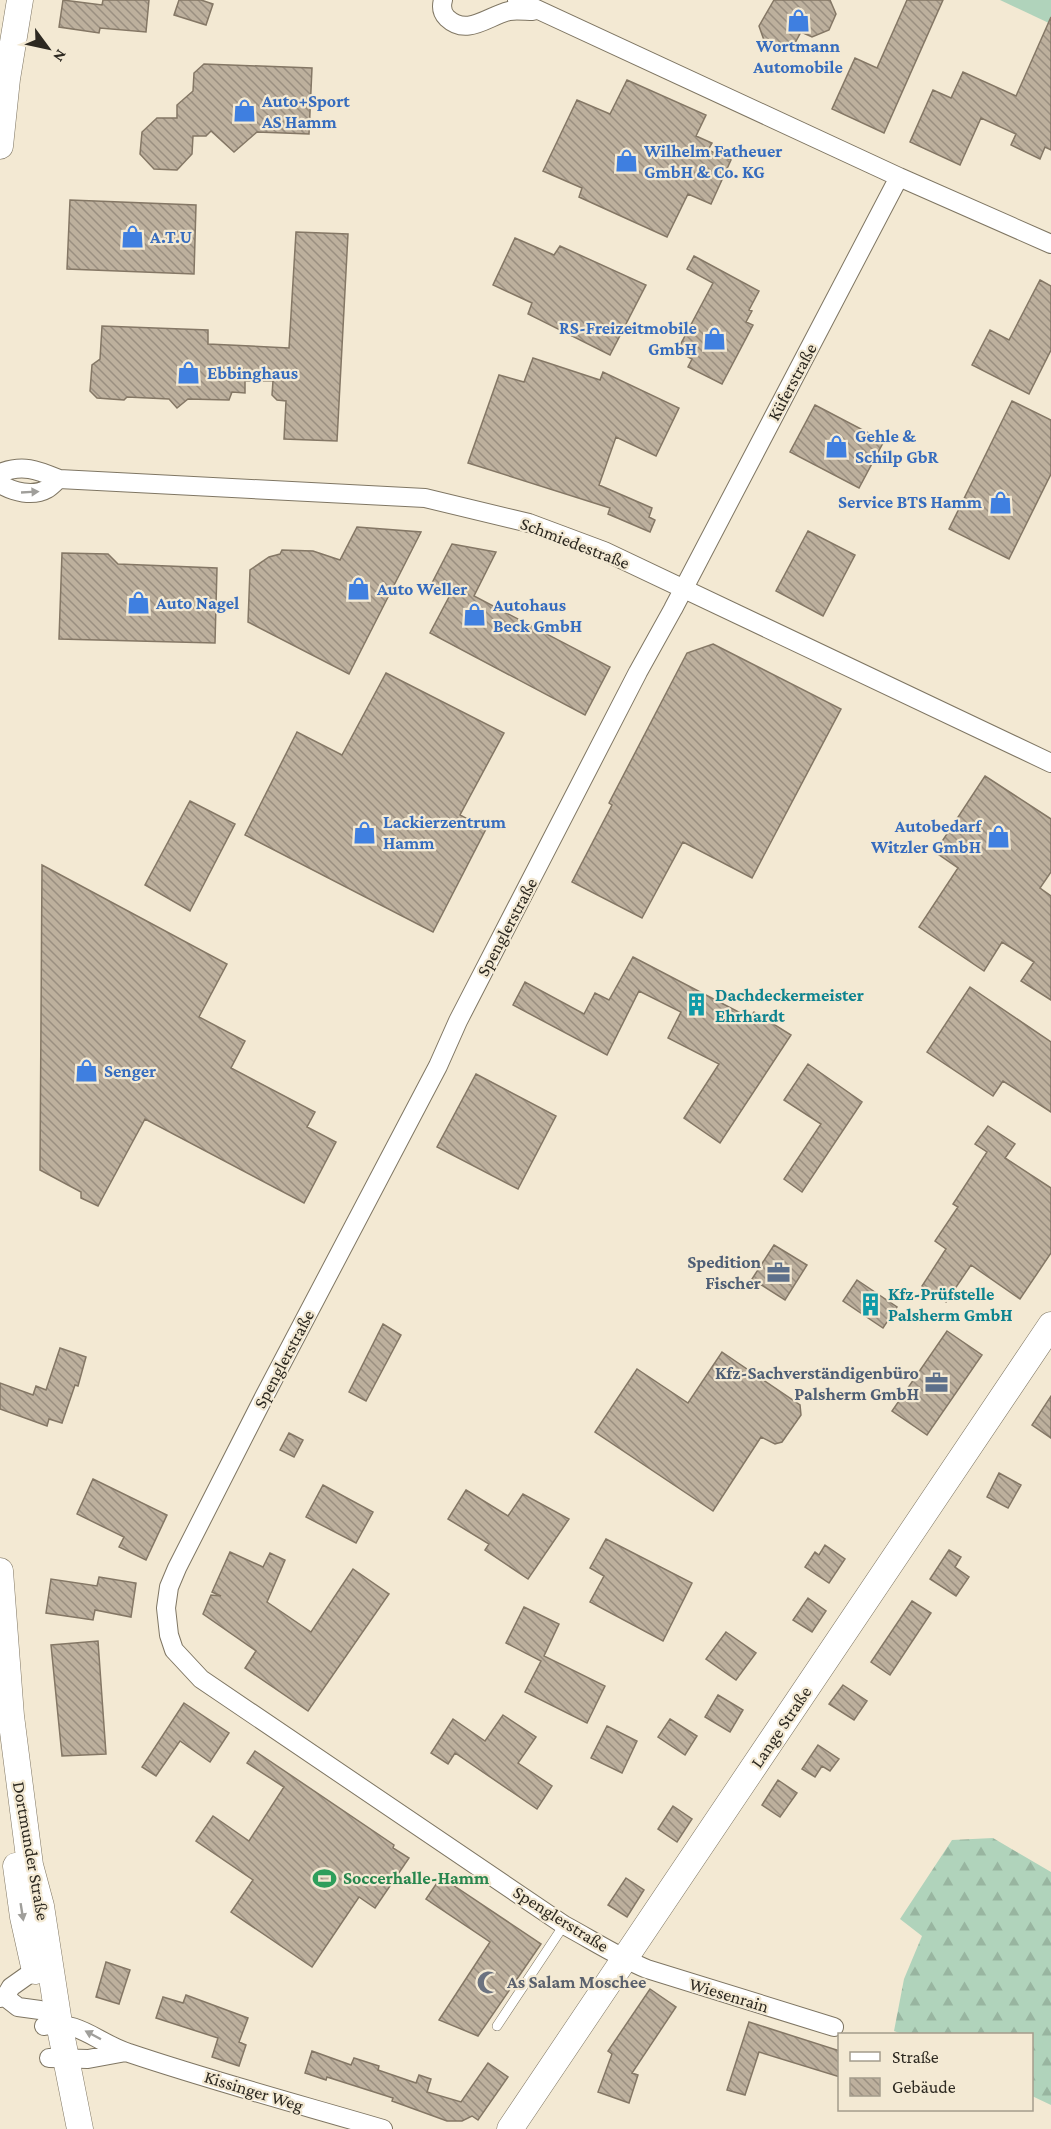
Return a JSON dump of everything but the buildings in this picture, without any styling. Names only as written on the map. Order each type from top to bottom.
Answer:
[{"type":"main road","points":[[0,146],[7,79],[20,0]]},
{"type":"main road","name":"Lange Straße","points":[[510,2129],[1051,1325]]},
{"type":"main road","name":"Dortmunder Straße","points":[[0,1571],[10,1716],[30,1865],[41,1906],[48,2020]]},
{"type":"main road","name":"Dortmunder Straße","points":[[0,1750],[23,1917],[57,2058],[80,2129]]},
{"type":"main road","name":"Dortmunder Straße","points":[[57,2058],[63,2129]]},
{"type":"street","points":[[443,0],[441,4],[444,15],[452,22],[468,27],[510,11],[541,11]]},
{"type":"street","points":[[517,0],[899,177],[1051,244]]},
{"type":"street","name":"Küferstraße","points":[[684,588],[899,177]]},
{"type":"street","name":"Schmiedestraße","points":[[0,473],[12,469],[34,469],[59,479],[425,498],[529,523],[604,551],[1051,763]]},
{"type":"street","points":[[0,484],[12,492],[32,493],[47,490],[59,479]]},
{"type":"street","name":"Spenglerstraße","points":[[625,1960],[564,1925],[201,1679],[174,1650],[166,1623],[165,1608],[169,1587],[177,1568],[219,1484],[438,1066],[458,1021],[638,672],[684,588]]},
{"type":"street","name":"Wiesenrain","points":[[625,1960],[647,1969],[834,2027]]},
{"type":"street","name":"Kissinger Weg","points":[[35,1970],[11,1987],[2,1997],[48,2020],[83,2030],[126,2052],[383,2129]]},
{"type":"street","name":"Kissinger Weg","points":[[57,2058],[88,2059],[126,2052]]},
{"type":"lane","points":[[496,2026],[564,1925]]},
{"type":"green space","points":[[1000,0],[1051,0],[1051,24]]},
{"type":"green space","points":[[993,1838],[1051,1872],[1051,2105],[1033,2096],[1033,2033],[899,2033],[894,2031],[904,1979],[922,1936],[900,1919],[952,1840]]},
{"type":"place","name":"Wortmann Automobile","points":[[798,20]]},
{"type":"place","name":"Auto+Sport AS Hamm","points":[[244,111]]},
{"type":"place","name":"Wilhelm Fatheuer GmbH & Co. KG","points":[[626,161]]},
{"type":"place","name":"A.T.U","points":[[132,237]]},
{"type":"place","name":"RS-Freizeitmobile GmbH","points":[[715,338]]},
{"type":"place","name":"Ebbinghaus","points":[[189,373]]},
{"type":"place","name":"Gehle & Schilp GbR","points":[[837,446]]},
{"type":"place","name":"Service BTS Hamm","points":[[1000,502]]},
{"type":"place","name":"Auto Weller","points":[[359,589]]},
{"type":"place","name":"Auto Nagel","points":[[138,603]]},
{"type":"place","name":"Autohaus Beck GmbH","points":[[475,615]]},
{"type":"place","name":"Lackierzentrum Hamm","points":[[365,832]]},
{"type":"place","name":"Autobedarf Witzler GmbH","points":[[999,836]]},
{"type":"place","name":"Dachdeckermeister Ehrhardt","points":[[697,1005]]},
{"type":"place","name":"Senger","points":[[86,1071]]},
{"type":"place","name":"Spedition Fischer","points":[[779,1272]]},
{"type":"place","name":"Kfz-Prüfstelle Palsherm GmbH","points":[[870,1304]]},
{"type":"place","name":"Kfz-Sachverständigenbüro Palsherm GmbH","points":[[937,1383]]},
{"type":"place","name":"Soccerhalle-Hamm","points":[[325,1878]]},
{"type":"place","name":"As Salam Moschee","points":[[489,1982]]}]
